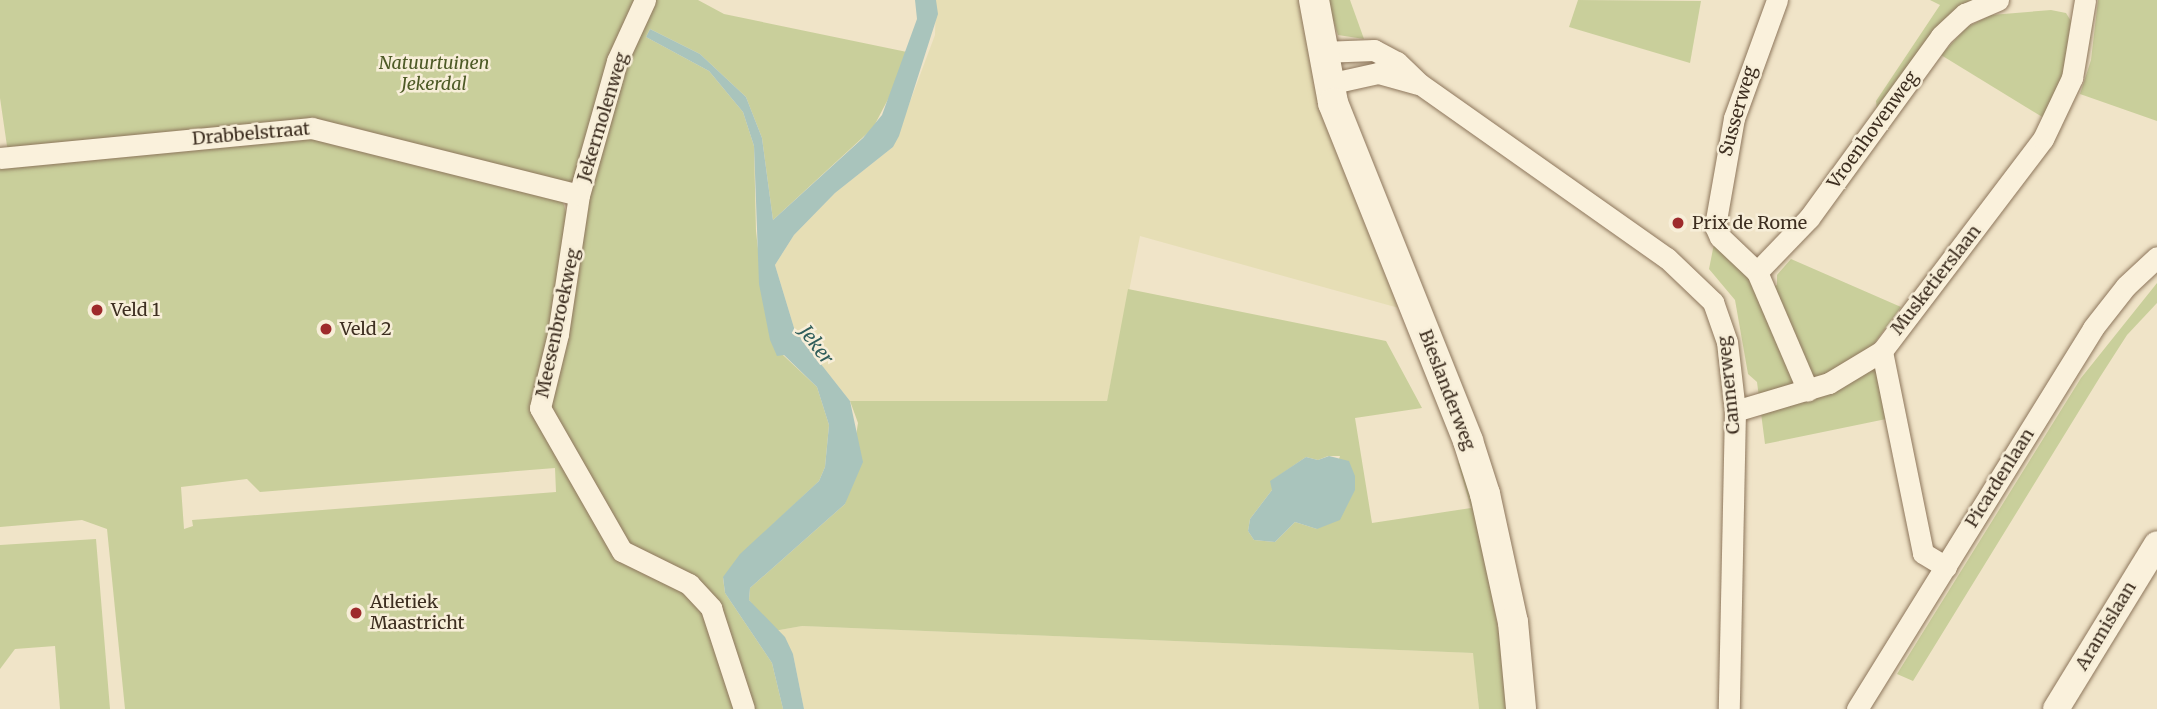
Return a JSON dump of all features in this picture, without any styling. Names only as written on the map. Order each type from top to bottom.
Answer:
[{"type":"main road","points":[[1314,0],[1328,84]]},
{"type":"main road","name":"Bieslanderweg","points":[[1328,84],[1468,441],[1498,545],[1513,622],[1521,709]]},
{"type":"street","name":"Jekermolenweg","points":[[579,195],[617,61],[645,0]]},
{"type":"street","name":"Susserweg","points":[[1757,272],[1720,237],[1715,226],[1734,118],[1777,0]]},
{"type":"street","name":"Vroenhovenweg","points":[[1757,272],[1809,218],[1941,36],[1965,14],[1998,0]]},
{"type":"street","name":"Musketierslaan","points":[[1946,567],[1923,553],[1882,351],[2043,139],[2072,78],[2079,1]]},
{"type":"street","name":"Cannerweg","points":[[1321,52],[1374,50],[1397,62],[1420,84],[1646,243],[1701,288],[1724,327],[1735,411],[1729,709]]},
{"type":"street","name":"Cannerweg","points":[[1328,84],[1378,73],[1420,84]]},
{"type":"street","name":"Drabbelstraat","points":[[0,158],[312,128],[579,195]]},
{"type":"street","name":"Meesenbroekweg","points":[[579,195],[558,334],[540,408],[622,551],[689,584],[711,607],[744,709]]},
{"type":"street","name":"Picardenlaan","points":[[1857,709],[2093,328],[2126,286],[2157,257]]},
{"type":"street","points":[[1757,272],[1808,391]]},
{"type":"street","points":[[1735,411],[1808,391],[1852,372],[1882,351]]},
{"type":"street","name":"Aramislaan","points":[[2056,709],[2157,544]]},
{"type":"shaded area","points":[[936,0],[1304,0],[1406,310],[1140,236],[1107,401],[850,401],[795,331],[775,265],[794,235],[835,193],[893,147],[935,35]]},
{"type":"shaded area","points":[[802,626],[1474,653],[1479,709],[804,709],[793,654],[774,631]]},
{"type":"green space","name":"Natuurtuinen Jekerdal","points":[[0,0],[640,0],[575,180],[570,183],[489,166],[345,125],[308,122],[8,153],[0,98]]},
{"type":"green space","points":[[652,0],[698,0],[724,14],[907,52],[897,82],[873,128],[773,220],[762,138],[746,97],[700,54],[650,29],[646,37],[709,71],[743,112],[754,146],[756,231],[765,312],[783,355],[817,387],[829,425],[825,467],[819,481],[749,547],[723,578],[725,593],[772,663],[783,709],[750,709],[723,619],[631,552],[546,400],[613,90]]},
{"type":"green space","points":[[1326,0],[1350,0],[1364,39],[1338,35]]},
{"type":"green space","points":[[1578,0],[1701,1],[1690,63],[1569,27]]},
{"type":"green space","points":[[1930,0],[1975,0],[1877,110],[1876,101],[1940,5]]},
{"type":"green space","points":[[2098,0],[2157,0],[2157,121],[2080,94],[2091,60]]},
{"type":"green space","points":[[2051,10],[2066,13],[2071,21],[2063,74],[2044,118],[1941,55],[1967,27],[1991,15]]},
{"type":"green space","points":[[291,134],[562,199],[571,228],[535,396],[613,547],[696,595],[739,709],[125,709],[107,529],[82,520],[0,527],[0,163]],"holes":[[[555,468],[556,492],[192,520],[193,526],[184,529],[181,487],[247,479],[260,492]]]},
{"type":"green space","points":[[1714,244],[1747,273],[1758,291],[1777,285],[1777,275],[1791,259],[1901,307],[1871,348],[1891,418],[1765,444],[1757,382],[1748,374],[1735,300],[1709,269]]},
{"type":"green space","points":[[2157,283],[2157,303],[2127,335],[1913,681],[1897,674],[2081,378]]},
{"type":"green space","points":[[1128,289],[1386,341],[1422,408],[1355,418],[1372,523],[1471,508],[1458,463],[1468,466],[1513,709],[1479,709],[1473,653],[802,626],[774,631],[749,600],[750,588],[845,504],[858,423],[850,401],[1107,401]],"holes":[[[1328,456],[1340,456],[1317,529],[1295,522],[1275,542],[1254,540],[1248,531],[1250,519],[1272,490],[1274,479],[1306,457],[1318,460]]]},
{"type":"green space","points":[[96,539],[110,709],[60,709],[55,646],[15,649],[0,669],[0,545]]},
{"type":"water","points":[[915,0],[936,0],[938,14],[899,136],[893,147],[835,193],[794,235],[775,265],[795,331],[850,401],[863,462],[845,504],[750,588],[749,600],[785,637],[793,654],[804,709],[783,709],[772,663],[725,593],[723,577],[740,554],[819,481],[825,467],[829,425],[817,387],[784,355],[777,356],[770,340],[759,284],[754,146],[743,112],[709,71],[646,37],[650,29],[700,54],[746,97],[762,138],[773,220],[863,138],[882,115],[917,19]]},
{"type":"water","points":[[1329,456],[1349,461],[1355,476],[1355,490],[1340,520],[1317,529],[1295,522],[1275,542],[1254,540],[1248,531],[1250,519],[1272,490],[1270,481],[1306,457],[1318,460]]},
{"type":"place","name":"Prix de Rome","points":[[1678,223]]},
{"type":"place","name":"Veld 1","points":[[97,310]]},
{"type":"place","name":"Veld 2","points":[[326,329]]},
{"type":"place","name":"Atletiek Maastricht","points":[[356,613]]},
{"type":"water label","name":"Jeker","points":[[816,345]]}]
